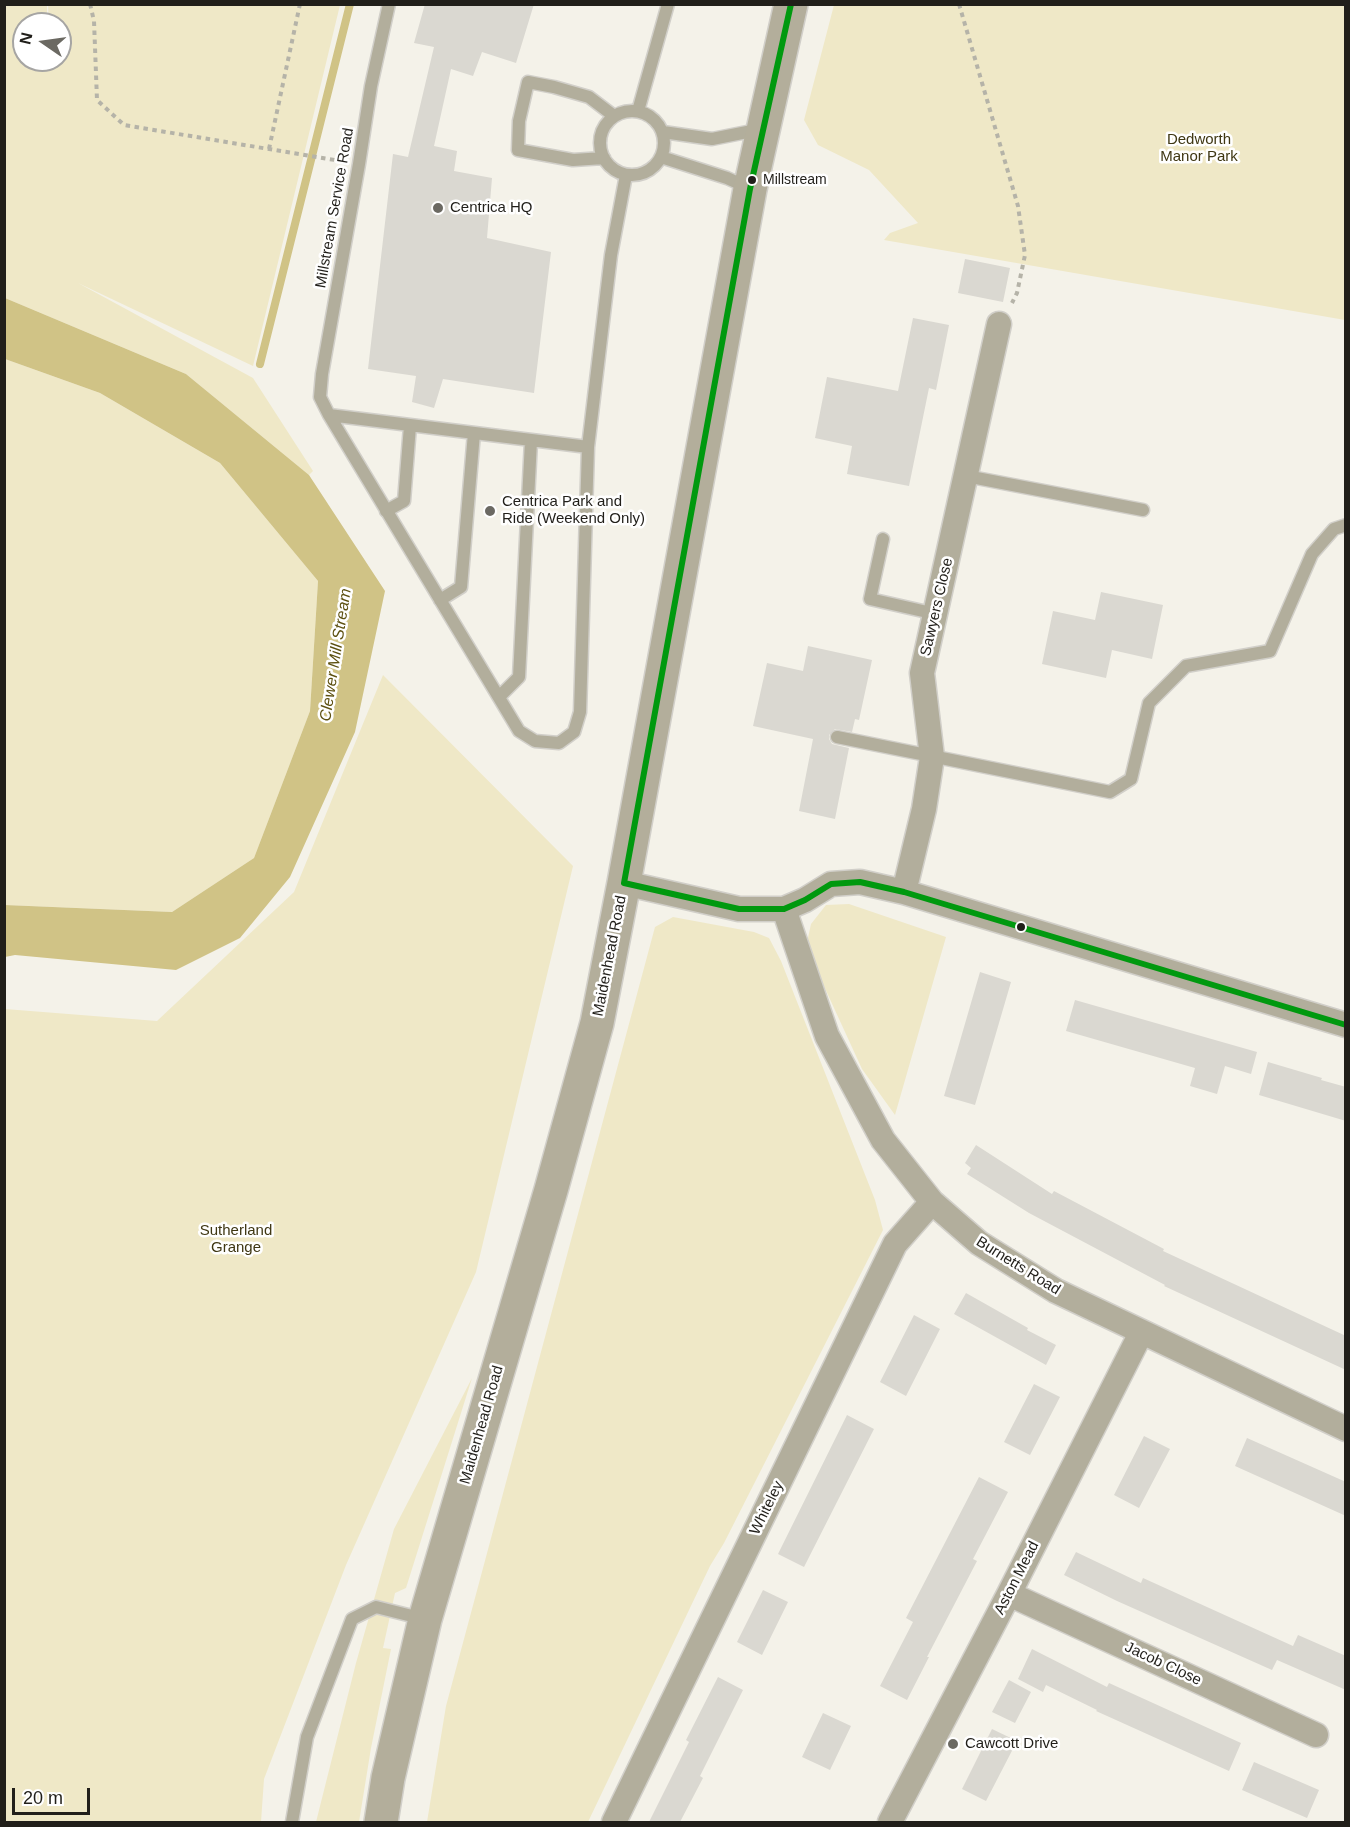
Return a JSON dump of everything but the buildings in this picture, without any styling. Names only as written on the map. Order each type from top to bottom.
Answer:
[{"type":"main road","name":"Maidenhead Road","points":[[381,1822],[388,1778],[425,1619],[551,1190],[594,1034],[624,883],[750,189],[791,4]]},
{"type":"street","name":"Sawyers Close","points":[[904,892],[924,809],[932,758],[922,674],[999,324]]},
{"type":"street","points":[[624,883],[739,909],[784,909],[805,900],[831,884],[860,882],[904,892],[1346,1024]]},
{"type":"street","name":"Burnetts Road","points":[[784,909],[827,1036],[883,1140],[932,1202],[979,1243],[1056,1291],[1346,1429]]},
{"type":"street","name":"Whiteley","points":[[614,1822],[895,1244],[932,1202]]},
{"type":"street","name":"Aston Mead","points":[[890,1822],[1141,1333]]},
{"type":"street","name":"Jacob Close","points":[[1009,1593],[1316,1735]]},
{"type":"lane","name":"Millstream Service Road","points":[[389,4],[371,86],[320,397],[329,416],[519,731],[536,741],[559,743],[574,732],[580,712],[588,447],[611,255],[626,175]]},
{"type":"lane","points":[[638,111],[668,4]]},
{"type":"lane","points":[[604,158],[573,160],[518,150],[519,121],[528,82],[589,97],[614,116]]},
{"type":"lane","points":[[638,111],[654,119],[663,132],[665,141],[661,157],[649,171],[626,175],[609,165],[604,158],[601,149],[603,130],[614,116],[638,111]]},
{"type":"lane","points":[[663,132],[712,139],[762,129]]},
{"type":"lane","points":[[661,157],[727,178],[750,189]]},
{"type":"lane","points":[[329,416],[588,447]]},
{"type":"lane","points":[[386,511],[404,501],[411,426]]},
{"type":"lane","points":[[440,600],[461,587],[474,434]]},
{"type":"lane","points":[[499,697],[519,677],[531,441]]},
{"type":"lane","points":[[966,476],[1143,510]]},
{"type":"lane","points":[[837,737],[932,758],[1110,792],[1131,779],[1149,703],[1186,666],[1270,651],[1312,554],[1334,529],[1346,525]]},
{"type":"lane","points":[[883,539],[870,599],[936,614]]},
{"type":"lane","points":[[292,1822],[307,1737],[352,1619],[376,1607],[425,1619]]},
{"type":"path","points":[[90,4],[94,21],[97,100],[124,125],[319,157]]},
{"type":"path","points":[[269,148],[300,4]]},
{"type":"path","points":[[958,4],[1018,206],[1025,255],[1017,293],[999,324]]},
{"type":"green space","points":[[4,5],[47,5],[47,12],[12,12],[12,72],[72,72],[72,12],[48,12],[48,5],[340,5],[253,366],[78,283],[253,378],[313,471],[309,475],[186,374],[5,298]]},
{"type":"green space","name":"Dedworth Manor Park","points":[[834,5],[1345,5],[1345,320],[884,240],[890,233],[918,223],[869,170],[818,145],[804,120]]},
{"type":"green space","points":[[5,359],[100,393],[220,463],[318,581],[310,711],[254,858],[172,912],[5,905]]},
{"type":"green space","name":"Sutherland Grange","points":[[383,675],[573,866],[476,1272],[346,1565],[264,1779],[261,1822],[5,1822],[5,1009],[157,1021],[294,892]]},
{"type":"green space","points":[[849,904],[946,937],[895,1115],[862,1069],[806,947],[811,924],[826,905]]},
{"type":"green space","points":[[673,917],[754,932],[769,938],[781,961],[875,1200],[883,1230],[724,1543],[710,1566],[588,1822],[427,1822],[446,1706],[655,927]]},
{"type":"green space","points":[[472,1378],[406,1588],[395,1593],[383,1648],[391,1649],[359,1822],[316,1822],[356,1663],[394,1529]]},
{"type":"water","name":"Clewer Mill Stream","points":[[5,298],[186,374],[309,475],[385,591],[355,732],[290,877],[240,938],[176,970],[15,955],[5,957],[5,905],[172,912],[254,858],[310,711],[318,581],[220,463],[100,393],[5,359]]},
{"type":"waterway","points":[[260,364],[350,4]]},
{"type":"transit line","points":[[624,883],[750,189],[791,4]]},
{"type":"transit line","points":[[624,883],[739,909],[784,909],[805,900],[831,884],[860,882],[904,892],[1346,1025]]},
{"type":"place","name":"Millstream","points":[[752,180]]},
{"type":"place","name":"Centrica HQ","points":[[438,208]]},
{"type":"place","name":"Centrica Park and Ride (Weekend Only)","points":[[490,511]]},
{"type":"place","name":"Cawcott Drive","points":[[953,1744]]}]
